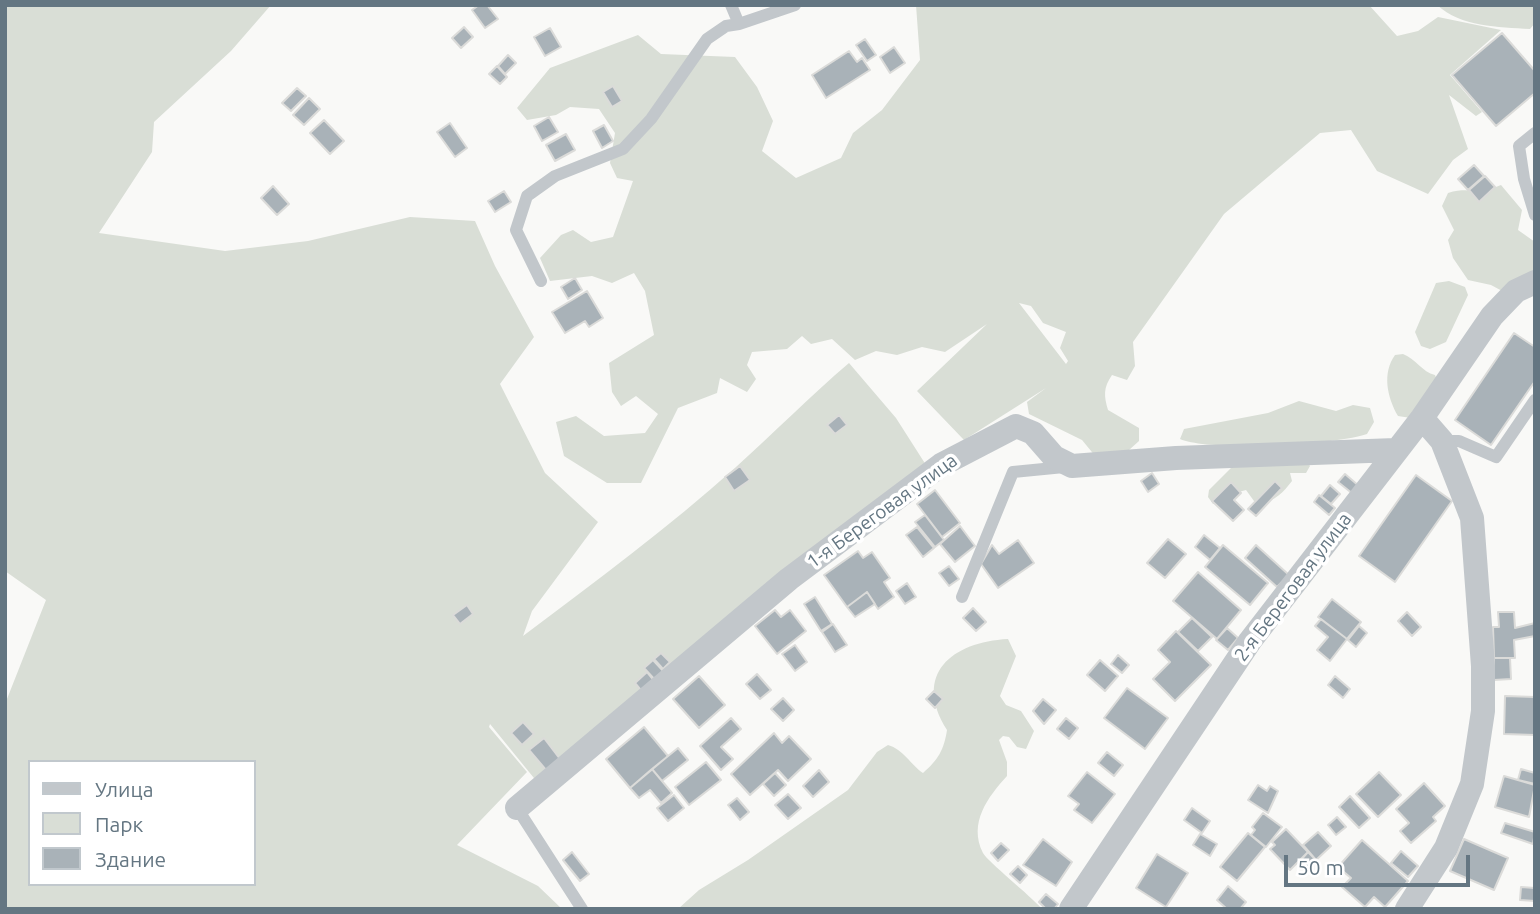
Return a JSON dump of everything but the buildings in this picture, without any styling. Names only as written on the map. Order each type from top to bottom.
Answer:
[{"type":"street","name":"2-я Береговая улица","points":[[1072,909],[1250,641],[1423,418],[1492,316],[1516,291],[1535,282]]},
{"type":"street","points":[[1407,909],[1446,848],[1472,783],[1483,711],[1483,666],[1472,517],[1442,441],[1423,418]]},
{"type":"street","name":"1-я Береговая улица","points":[[517,808],[789,579],[941,465],[1016,426],[1033,433],[1054,457],[1072,466]]},
{"type":"street","points":[[1072,466],[1175,458],[1396,450]]},
{"type":"lane","points":[[731,5],[739,24]]},
{"type":"lane","points":[[541,281],[516,230],[527,196],[555,176],[623,149],[651,119],[707,39],[726,26],[795,5]]},
{"type":"lane","points":[[1535,132],[1519,146],[1524,179],[1535,215]]},
{"type":"lane","points":[[1442,441],[1459,441],[1496,457],[1535,400]]},
{"type":"lane","points":[[962,597],[1013,472],[1072,466]]},
{"type":"lane","points":[[517,808],[582,909]]},
{"type":"green space","points":[[5,5],[271,5],[231,51],[154,122],[152,152],[99,233],[225,251],[308,241],[410,217],[475,221],[495,266],[534,337],[500,384],[545,473],[598,522],[532,611],[523,636],[684,511],[849,363],[896,418],[926,465],[538,783],[490,724],[489,727],[527,772],[457,845],[538,886],[562,909],[5,909],[5,704],[46,600],[5,571]]},
{"type":"green space","points":[[916,5],[1369,5],[1397,36],[1418,31],[1438,17],[1501,30],[1450,75],[1482,112],[1476,116],[1449,95],[1468,149],[1453,160],[1428,194],[1377,171],[1351,130],[1320,133],[1224,214],[1133,342],[1135,366],[1127,380],[1112,375],[1107,384],[1105,396],[1108,410],[1139,428],[1139,441],[1129,450],[1096,457],[1082,440],[1029,414],[1027,402],[1046,388],[964,440],[917,391],[987,324],[945,352],[922,347],[897,355],[876,351],[855,360],[832,339],[811,344],[802,336],[787,349],[752,352],[747,365],[756,379],[747,392],[720,378],[717,393],[678,408],[641,483],[607,483],[564,456],[556,422],[576,416],[604,436],[645,433],[658,414],[636,396],[621,406],[612,392],[609,363],[654,335],[645,291],[634,273],[612,283],[592,276],[550,281],[540,258],[561,235],[573,230],[591,242],[613,237],[633,181],[617,178],[610,163],[615,133],[599,109],[570,107],[556,115],[527,120],[517,108],[550,68],[638,35],[661,54],[735,57],[757,87],[773,121],[762,151],[796,178],[841,158],[853,133],[882,110],[920,60]],"holes":[[[1019,303],[1031,306],[1043,323],[1066,332],[1060,348],[1068,361],[1066,364]]]},
{"type":"green space","points":[[1437,5],[1535,5],[1535,23],[1530,29],[1469,22]]},
{"type":"green space","points":[[1501,185],[1522,210],[1518,230],[1535,242],[1535,277],[1504,292],[1491,285],[1468,280],[1453,258],[1448,240],[1454,230],[1442,206],[1448,193],[1485,190]]},
{"type":"green space","points":[[1449,281],[1465,287],[1468,295],[1446,342],[1430,349],[1421,346],[1415,332],[1436,283]]},
{"type":"green space","points":[[1403,354],[1435,375],[1439,385],[1411,418],[1398,416],[1387,385],[1391,362],[1395,355]]},
{"type":"green space","points":[[1299,401],[1336,411],[1353,405],[1370,408],[1374,422],[1367,434],[1301,444],[1217,445],[1180,439],[1184,429],[1268,413]]},
{"type":"green space","points":[[1306,460],[1310,466],[1306,473],[1290,473],[1292,481],[1271,500],[1254,501],[1246,490],[1213,504],[1208,497],[1209,490],[1233,466]]},
{"type":"green space","points":[[1008,639],[1016,656],[1000,696],[1006,705],[1021,711],[1034,731],[1026,749],[1017,747],[1009,737],[1003,736],[999,740],[1007,762],[1007,776],[982,811],[979,842],[986,857],[1042,909],[678,909],[699,890],[748,860],[848,790],[877,752],[888,745],[898,750],[923,773],[940,754],[946,737],[947,730],[937,710],[934,693],[936,677],[943,665],[955,654],[970,647],[988,641]]}]
